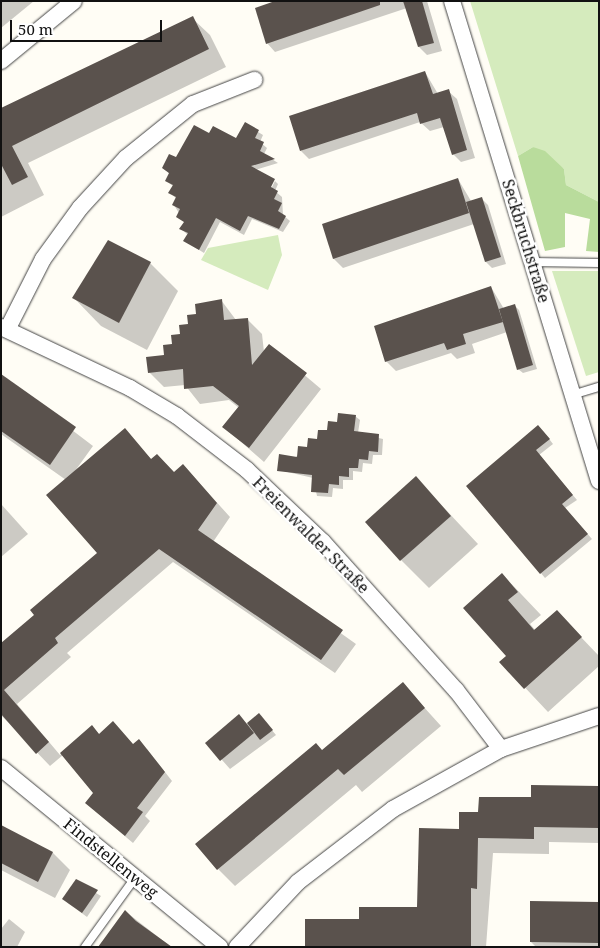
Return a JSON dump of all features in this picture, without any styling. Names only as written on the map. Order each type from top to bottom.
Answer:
[{"type":"street","points":[[1,61],[74,1]]},
{"type":"street","name":"Seckbruchstraße","points":[[452,1],[572,395],[595,457],[599,481]]},
{"type":"street","points":[[4,328],[44,259],[80,208],[126,158],[193,104],[254,80]]},
{"type":"street","name":"Freienwalder Straße","points":[[4,328],[79,361],[169,412],[266,486],[319,538],[456,690],[501,749]]},
{"type":"street","points":[[237,947],[283,896],[357,834],[393,809],[501,749],[599,716]]},
{"type":"street","name":"Findstellenweg","points":[[1,768],[220,947]]},
{"type":"lane","points":[[532,262],[599,263]]},
{"type":"lane","points":[[572,395],[599,386]]},
{"type":"lane","points":[[86,947],[135,878]]},
{"type":"green space","points":[[470,1],[599,1],[599,202],[566,185],[564,169],[533,147],[518,156]]},
{"type":"green space","points":[[533,147],[545,151],[564,169],[566,185],[599,202],[599,252],[586,251],[590,219],[565,213],[565,247],[545,251],[518,156]]},
{"type":"green space","points":[[278,235],[282,255],[268,290],[201,260],[208,248]]},
{"type":"green space","points":[[552,271],[599,271],[599,372],[586,376]]},
{"type":"building","points":[[275,1],[380,1],[380,5],[266,44],[255,8]]},
{"type":"building","points":[[403,1],[422,1],[434,43],[418,47]]},
{"type":"building","points":[[193,16],[209,49],[12,146],[28,177],[12,185],[1,164],[1,108]]},
{"type":"building","points":[[425,71],[433,94],[449,89],[467,150],[452,155],[440,118],[420,124],[417,113],[300,151],[289,116]]},
{"type":"building","points":[[245,122],[259,130],[255,138],[264,142],[260,151],[275,159],[251,166],[275,179],[271,187],[278,191],[274,199],[282,203],[278,211],[286,216],[279,229],[248,216],[240,231],[216,218],[199,250],[183,241],[188,233],[179,229],[184,222],[176,217],[180,209],[172,205],[176,197],[168,193],[173,185],[165,181],[169,173],[162,168],[169,154],[176,157],[194,125],[209,133],[213,126],[236,138]]},
{"type":"building","points":[[458,178],[469,213],[333,259],[322,224]]},
{"type":"building","points":[[482,197],[501,257],[485,262],[466,202]]},
{"type":"building","points":[[108,240],[151,262],[119,323],[72,298]]},
{"type":"building","points":[[491,286],[503,322],[463,334],[466,344],[447,350],[444,343],[385,362],[374,326]]},
{"type":"building","points":[[222,299],[224,320],[248,318],[252,365],[269,344],[307,373],[249,448],[222,427],[239,406],[213,386],[184,389],[183,369],[148,373],[146,357],[164,355],[163,345],[172,344],[171,335],[180,334],[179,325],[188,324],[187,315],[196,314],[195,304]]},
{"type":"building","points":[[515,304],[533,365],[517,370],[499,309]]},
{"type":"building","points":[[1,374],[76,427],[50,465],[1,431]]},
{"type":"building","points":[[338,413],[356,415],[354,431],[379,434],[378,452],[369,451],[368,460],[359,459],[358,468],[349,468],[349,477],[339,476],[339,485],[329,484],[328,493],[311,492],[312,475],[277,471],[279,454],[297,457],[298,446],[307,447],[308,438],[317,439],[318,430],[327,430],[328,421],[337,422]]},
{"type":"building","points":[[538,425],[550,439],[536,450],[573,495],[562,504],[588,534],[540,574],[466,486]]},
{"type":"building","points":[[125,428],[151,459],[157,454],[174,472],[183,464],[217,503],[198,530],[343,630],[321,660],[159,549],[55,638],[58,643],[4,690],[49,742],[36,754],[1,714],[1,643],[34,615],[30,610],[97,553],[46,495]]},
{"type":"building","points":[[416,476],[451,516],[400,561],[365,522]]},
{"type":"building","points":[[502,573],[518,592],[508,600],[534,630],[557,610],[582,637],[524,689],[499,662],[506,656],[463,608]]},
{"type":"building","points":[[403,682],[425,708],[344,775],[338,769],[217,870],[195,844],[316,743],[322,750]]},
{"type":"building","points":[[259,713],[273,730],[260,740],[247,723]]},
{"type":"building","points":[[239,714],[254,733],[220,761],[205,743]]},
{"type":"building","points":[[113,721],[133,744],[139,739],[165,772],[137,808],[143,812],[125,836],[85,803],[93,793],[60,753],[92,725],[99,734]]},
{"type":"building","points":[[531,785],[599,786],[599,828],[534,827],[534,839],[478,838],[477,889],[471,888],[471,947],[305,947],[305,919],[359,919],[359,907],[417,907],[419,828],[459,829],[459,812],[478,812],[479,797],[531,797]]},
{"type":"building","points":[[1,825],[53,852],[38,882],[1,863]]},
{"type":"building","points":[[76,879],[98,890],[82,913],[62,899]]},
{"type":"building","points":[[530,901],[599,902],[599,943],[530,942]]},
{"type":"building","points":[[125,910],[136,921],[172,947],[98,947]]}]
